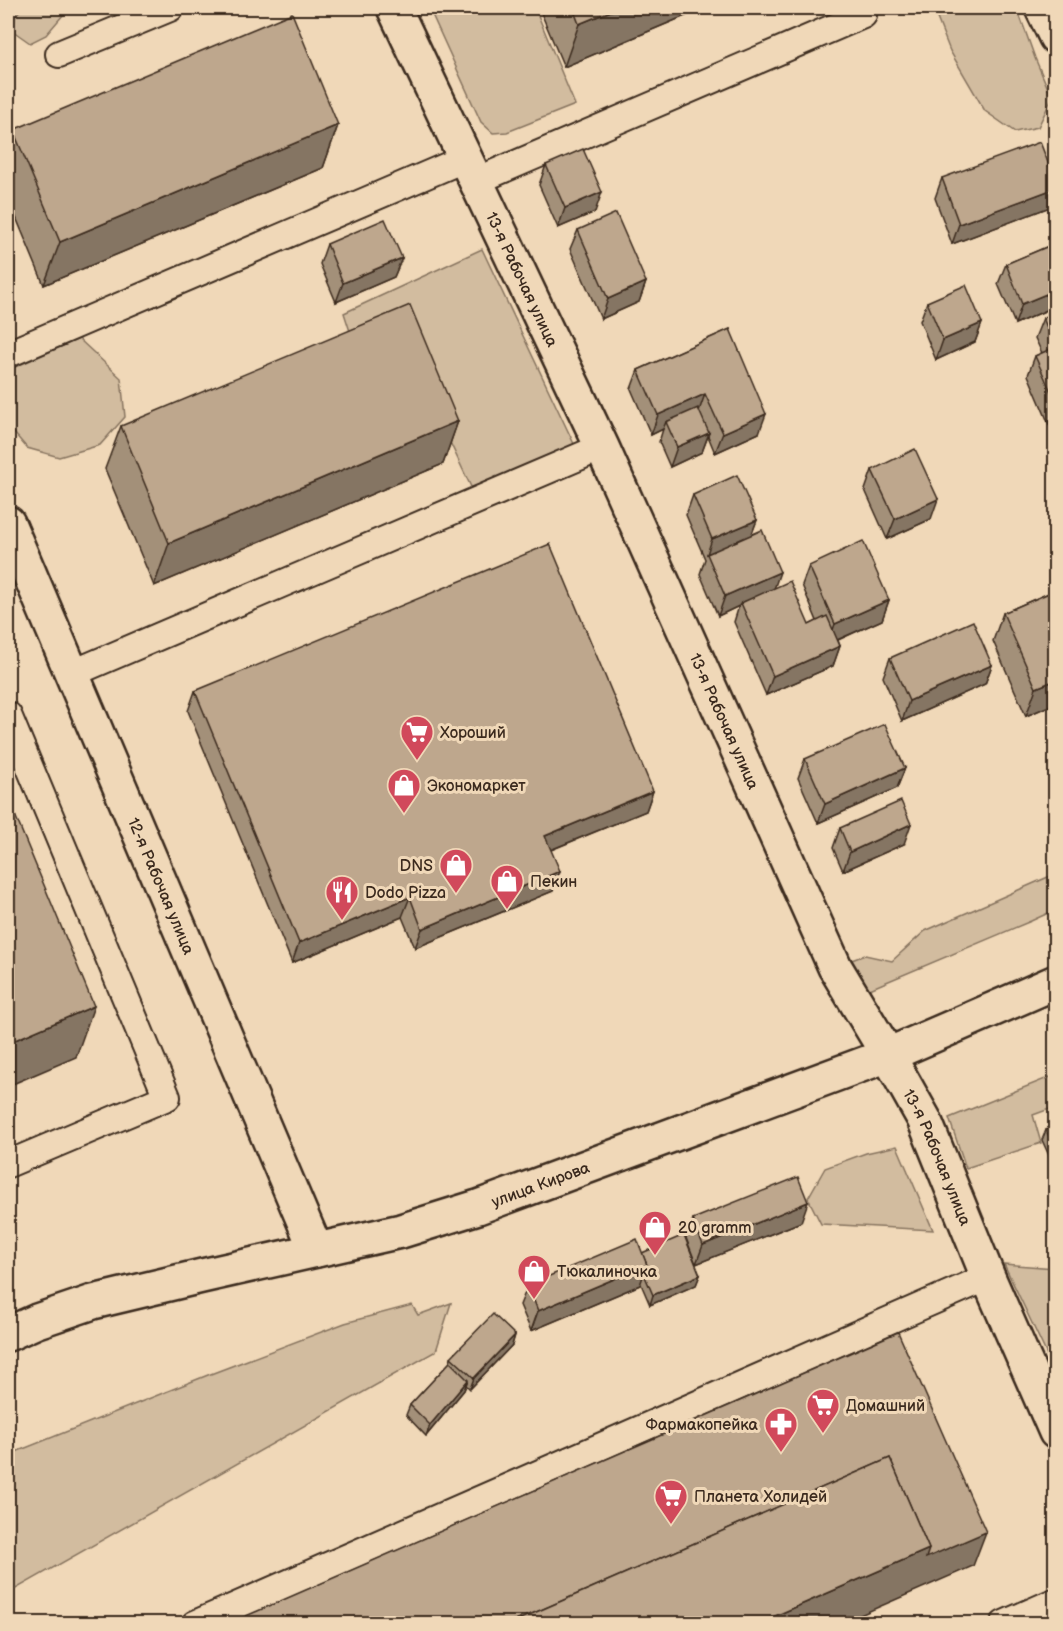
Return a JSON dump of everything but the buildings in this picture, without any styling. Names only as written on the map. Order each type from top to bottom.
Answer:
[{"type":"street","name":"13-я Рабочая улица","points":[[394,8],[602,447],[835,967],[924,1119],[988,1277],[1056,1432]]},
{"type":"street","points":[[1042,8],[1056,37]]},
{"type":"street","name":"12-я Рабочая улица","points":[[8,523],[316,1250]]},
{"type":"street","name":"улица Кирова","points":[[8,1334],[93,1302],[401,1231],[478,1207],[888,1055],[1056,982]]},
{"type":"lane","points":[[59,54],[170,8]]},
{"type":"lane","points":[[8,354],[863,15]]},
{"type":"lane","points":[[71,674],[602,447]]},
{"type":"lane","points":[[8,715],[167,1097],[8,1164]]},
{"type":"lane","points":[[195,1623],[988,1277]]},
{"type":"lane","points":[[1004,1623],[1054,1602]]},
{"type":"shaded area","points":[[22,8],[69,8],[46,35],[30,43],[13,31],[15,16]]},
{"type":"shaded area","points":[[429,8],[535,8],[575,105],[507,132],[493,133],[481,122]]},
{"type":"shaded area","points":[[933,8],[1017,8],[1052,98],[1038,127],[1015,132],[985,111],[950,51]]},
{"type":"shaded area","points":[[482,249],[575,446],[472,489],[402,340],[359,359],[344,313]]},
{"type":"shaded area","points":[[79,339],[121,378],[125,417],[100,445],[59,457],[27,448],[8,426],[8,370]]},
{"type":"shaded area","points":[[1055,874],[1055,910],[1031,921],[865,991],[849,961],[865,955],[892,961],[925,931]]},
{"type":"shaded area","points":[[1055,1075],[1055,1107],[1033,1115],[1041,1143],[966,1168],[949,1118]]},
{"type":"shaded area","points":[[897,1146],[933,1230],[821,1224],[808,1198],[825,1168],[866,1153]]},
{"type":"shaded area","points":[[1004,1264],[1055,1268],[1055,1372]]},
{"type":"shaded area","points":[[451,1303],[436,1351],[14,1590],[8,1574],[8,1455],[345,1323],[412,1305],[418,1315]]},
{"type":"place","name":"Хороший","points":[[417,761]]},
{"type":"place","name":"Экономаркет","points":[[404,814]]},
{"type":"place","name":"DNS","points":[[456,894]]},
{"type":"place","name":"Пекин","points":[[507,910]]},
{"type":"place","name":"Dodo Pizza","points":[[342,921]]},
{"type":"place","name":"20 gramm","points":[[655,1256]]},
{"type":"place","name":"Тюкалиночка","points":[[534,1300]]},
{"type":"place","name":"Домашний","points":[[823,1434]]},
{"type":"place","name":"Фармакопейка","points":[[781,1453]]},
{"type":"place","name":"Планета Холидей","points":[[671,1525]]}]
